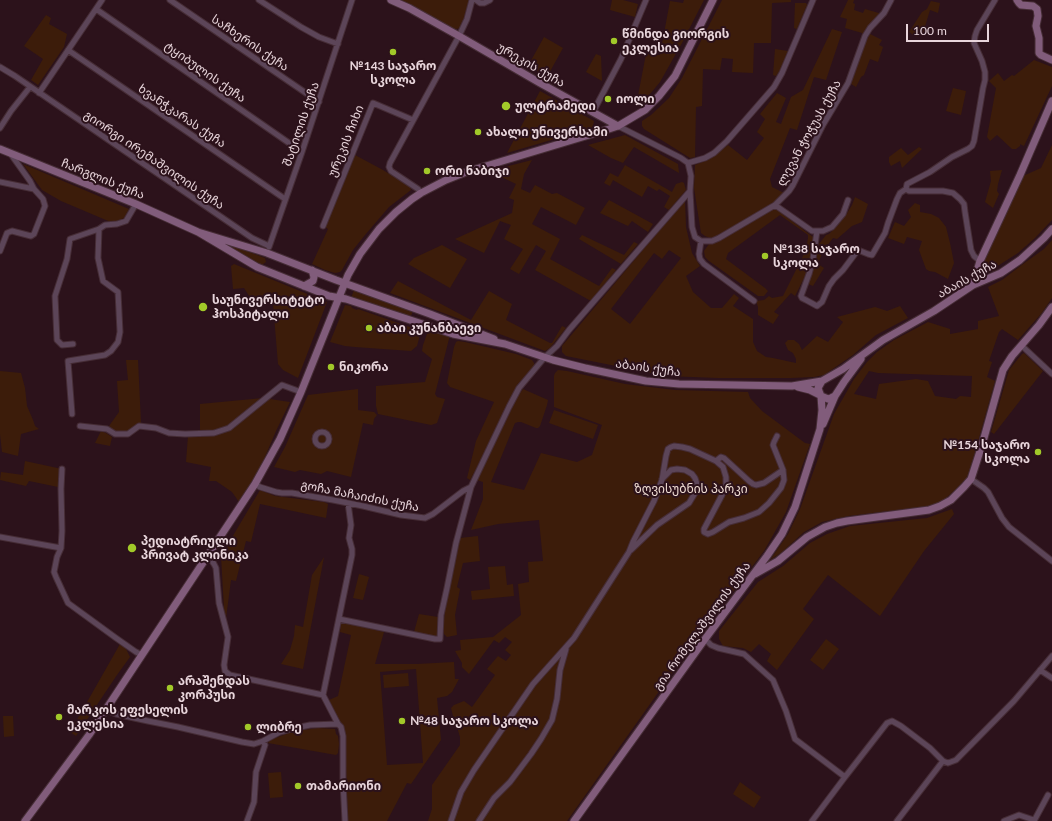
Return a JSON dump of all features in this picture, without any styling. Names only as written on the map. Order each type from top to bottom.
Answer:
[{"type":"street","points":[[39,93],[102,0]]},
{"type":"street","name":"საჩხერის ქუჩა","points":[[170,0],[319,102]]},
{"type":"street","points":[[258,0],[319,37],[338,44]]},
{"type":"street","name":"შატილის ქუჩა","points":[[267,253],[319,102],[352,0]]},
{"type":"street","name":"ურეკის ქუჩა","points":[[392,0],[618,126],[688,163]]},
{"type":"street","points":[[421,193],[418,188],[391,171],[389,167],[390,163],[459,36],[467,19],[472,0]]},
{"type":"street","points":[[476,0],[484,3],[490,0]]},
{"type":"street","points":[[593,112],[621,59],[646,0]]},
{"type":"street","points":[[25,821],[85,741],[255,484],[280,439],[301,392],[345,283],[355,263],[379,229],[396,212],[421,193],[446,180],[466,172],[618,126],[645,110],[659,96],[675,76],[713,0]]},
{"type":"street","points":[[754,301],[704,264],[700,259],[699,254],[701,241],[695,236],[692,227],[690,191],[691,176],[688,163],[705,158],[715,152],[727,141],[774,87],[782,73],[813,0]]},
{"type":"street","name":"ლევან ჭოჭუას ქუჩა","points":[[701,241],[712,241],[719,238],[776,205],[784,197],[793,185],[823,125],[848,84],[865,36],[870,28],[884,13],[891,0]]},
{"type":"street","points":[[817,232],[813,259],[801,296],[817,306],[822,302],[834,279],[858,250],[872,255],[885,233],[897,198],[906,189],[907,184],[930,172],[952,157],[968,150],[972,146],[985,80],[985,72],[982,61],[974,43],[975,36],[995,0]]},
{"type":"street","points":[[1017,0],[1021,5],[1033,6],[1037,8],[1038,16],[1036,26],[1039,38],[1039,53],[1052,60]]},
{"type":"street","name":"ტყიბულის ქუჩა","points":[[96,9],[302,152]]},
{"type":"street","name":"ხვანჭკარას ქუჩა","points":[[68,50],[285,199]]},
{"type":"street","name":"გიორგი ირემაშვილის ქუჩა","points":[[0,67],[252,238],[269,246]]},
{"type":"street","points":[[0,128],[11,110],[30,87]]},
{"type":"street","points":[[973,285],[980,261],[1052,101]]},
{"type":"street","name":"ურეკის ჩიხი","points":[[323,226],[372,104],[412,120]]},
{"type":"street","name":"ჩარგლის ქუჩა","points":[[0,149],[136,204],[198,232],[257,267],[329,296],[339,298]]},
{"type":"street","points":[[0,249],[7,232],[12,231],[31,236],[34,234],[45,206],[43,199],[34,189],[10,153]]},
{"type":"street","points":[[0,182],[28,189],[34,189]]},
{"type":"street","points":[[906,189],[909,191],[943,191],[953,193],[960,199],[964,204],[971,250],[974,256],[980,261]]},
{"type":"street","points":[[339,618],[440,639],[441,615],[456,542],[471,487],[519,388],[690,191]]},
{"type":"street","points":[[776,205],[807,228],[817,232],[832,227],[843,214],[848,200]]},
{"type":"street","points":[[73,344],[62,345],[57,340],[55,296],[67,259],[70,239],[99,229],[104,225],[117,224],[126,221],[136,204]]},
{"type":"street","points":[[72,414],[68,361],[105,355],[111,351],[118,342],[120,332],[118,292],[104,280],[98,258],[99,229]]},
{"type":"street","name":"აბაის ქუჩა","points":[[792,386],[824,380],[883,340],[934,311],[973,285],[1001,273],[1020,260],[1052,229]]},
{"type":"street","name":"ჩარგლის ქუჩა","points":[[198,232],[267,253],[345,283]]},
{"type":"street","points":[[304,286],[313,281],[314,277],[312,270]]},
{"type":"street","name":"აბაის ქუჩა","points":[[345,283],[410,306],[505,344],[545,357],[598,371],[646,381],[679,384],[792,386],[810,390],[820,395]]},
{"type":"street","name":"აბაის ქუჩა","points":[[339,298],[453,334],[505,344]]},
{"type":"street","points":[[407,319],[411,318],[414,313],[410,306]]},
{"type":"street","points":[[754,575],[778,561],[807,538],[825,527],[847,521],[929,510],[951,500],[971,479],[1003,370],[1012,356],[1039,325],[1052,307]]},
{"type":"street","points":[[426,326],[422,322],[422,317],[430,314]]},
{"type":"street","points":[[1021,345],[1052,374]]},
{"type":"street","name":"აბაის ქუჩა","points":[[837,394],[865,353]]},
{"type":"street","points":[[833,379],[838,384],[837,394],[828,399],[820,395],[818,388],[824,380],[833,379]]},
{"type":"street","points":[[80,426],[108,429],[115,434],[128,434],[139,426],[156,428],[169,433],[214,433],[229,428],[282,385],[301,392]]},
{"type":"street","name":"გია რომელაშვილის ქუჩა","points":[[574,821],[754,575],[782,534],[795,508],[820,429],[837,394]]},
{"type":"street","name":"გია რომელაშვილის ქუჩა","points":[[820,395],[822,410],[820,429]]},
{"type":"street","points":[[662,480],[666,456],[668,449],[671,447],[677,446],[690,449],[716,460],[723,467],[727,481],[722,495],[704,529],[706,533],[713,532],[729,522],[754,514],[764,508],[782,488],[784,480],[783,470],[773,445],[777,436]]},
{"type":"street","points":[[716,460],[721,456],[752,484],[756,485],[764,483],[783,470]]},
{"type":"street","points":[[62,469],[61,548],[57,557],[54,572],[68,603],[142,655]]},
{"type":"street","points":[[451,821],[461,792],[474,770],[532,684],[574,638],[629,552],[665,475],[671,470],[681,469],[692,474],[697,484],[696,493],[689,503],[657,525],[629,552]]},
{"type":"street","points":[[971,479],[988,492],[1002,518],[1010,527],[1052,561]]},
{"type":"street","name":"გოჩა მაჩაიძის ქუჩა","points":[[255,484],[276,492],[292,493],[348,503],[401,515],[425,518],[434,514],[462,491],[471,487]]},
{"type":"street","points":[[345,821],[343,736],[341,727],[323,695],[352,549],[349,538],[351,525],[348,503]]},
{"type":"street","points":[[0,537],[61,548]]},
{"type":"street","points":[[206,557],[212,561],[216,568],[219,603],[228,637],[224,666],[225,671],[230,675],[323,695]]},
{"type":"street","points":[[705,640],[718,648],[744,654],[773,680],[786,711],[795,739],[845,777]]},
{"type":"street","points":[[480,821],[494,798],[510,782],[527,759],[552,720],[560,670],[566,648]]},
{"type":"street","points":[[812,821],[887,723],[892,721],[901,726],[930,748],[943,761],[948,763],[956,760],[1014,701],[1052,656]]},
{"type":"street","points":[[1040,670],[1052,678]]},
{"type":"street","points":[[106,710],[148,722],[178,727],[254,744],[280,732],[291,729],[310,725],[338,724]]},
{"type":"street","points":[[247,821],[254,802],[256,772],[265,745],[263,741]]},
{"type":"street","points":[[897,821],[943,761]]},
{"type":"street","points":[[1004,821],[1019,815],[1034,821],[1048,795]]},
{"type":"green space","points":[[399,0],[469,0],[460,28],[456,29]]},
{"type":"green space","points":[[612,0],[623,0],[638,4],[635,17],[610,10]]},
{"type":"green space","points":[[684,0],[704,0],[660,82],[646,99],[636,106],[646,54],[660,55],[670,1],[683,3]]},
{"type":"green space","points":[[722,0],[791,0],[791,2],[772,3],[771,43],[754,43],[753,73],[732,72],[733,59],[722,58],[720,70],[703,69],[702,106],[696,107],[695,157],[690,158],[644,129],[642,126],[642,121],[651,115],[669,98],[682,78]]},
{"type":"green space","points":[[848,0],[854,0],[854,10],[863,13],[865,9],[882,14],[864,36],[862,33],[845,28],[847,19],[840,17]]},
{"type":"green space","points":[[931,1],[940,3],[938,13],[930,10],[923,33],[917,37],[909,32],[922,12],[927,9]]},
{"type":"green space","points":[[795,3],[806,3],[807,5],[797,29],[794,28]]},
{"type":"green space","points":[[46,15],[51,18],[49,24],[67,34],[64,47],[38,85],[31,80],[43,59],[24,46]]},
{"type":"green space","points":[[832,29],[842,32],[826,80],[814,77],[797,130],[790,128],[770,179],[772,187],[784,193],[768,207],[717,236],[710,238],[705,236],[701,233],[694,188],[695,165],[707,160],[728,145],[747,160],[764,138],[757,132],[765,119],[760,114],[777,93],[786,98],[776,122],[781,124],[791,97],[803,90]]},
{"type":"green space","points":[[870,34],[882,40],[879,45],[883,47],[878,62],[870,59],[864,75],[861,77],[856,87],[851,84],[866,41]]},
{"type":"green space","points":[[544,37],[563,48],[547,77],[528,66]]},
{"type":"green space","points":[[775,49],[788,51],[776,76],[773,75]]},
{"type":"green space","points":[[596,54],[601,56],[602,81],[586,72]]},
{"type":"green space","points":[[1034,60],[1052,67],[1052,86],[1024,146],[1020,144],[1020,146],[1016,149],[1012,149],[997,135],[990,141],[987,137],[996,88],[989,81],[998,73],[1004,81],[1012,75],[1014,76]]},
{"type":"green space","points":[[953,88],[966,91],[961,115],[946,111]]},
{"type":"green space","points":[[540,91],[594,121],[592,128],[507,153]]},
{"type":"green space","points":[[625,135],[678,164],[679,173],[634,147],[623,163],[588,145]]},
{"type":"green space","points":[[1052,145],[1052,220],[1018,253],[996,267],[996,270],[988,271],[984,269],[983,265],[985,258],[1023,176],[1041,168]]},
{"type":"green space","points":[[919,147],[922,149],[902,168],[900,161],[891,166],[889,157],[901,148],[908,155]]},
{"type":"green space","points":[[355,155],[383,170],[410,187],[411,190],[389,207],[353,250],[342,270],[335,273],[312,264],[328,229],[325,227]]},
{"type":"green space","points":[[532,160],[524,174],[521,189],[530,193],[535,185],[552,194],[557,193],[585,208],[576,225],[541,207],[532,224],[560,239],[550,259],[599,286],[612,268],[616,270],[591,301],[535,270],[546,251],[536,245],[519,274],[510,269],[523,249],[504,239],[511,225],[500,221],[484,253],[455,239],[512,213],[514,200],[509,198],[516,184],[489,171]]},
{"type":"green space","points":[[23,164],[129,209],[124,218],[113,223],[61,201],[42,190]]},
{"type":"green space","points":[[625,165],[672,192],[676,184],[682,182],[684,183],[686,190],[669,210],[664,207],[670,196],[659,189],[657,191],[648,186],[642,197],[613,180],[610,186],[604,183],[610,173],[618,177]]},
{"type":"green space","points":[[1002,170],[997,191],[999,194],[993,208],[985,202],[991,181],[990,171]]},
{"type":"green space","points":[[855,197],[868,204],[862,222],[852,226],[837,239],[833,238],[823,251],[818,264],[824,268],[813,286],[808,284],[819,244],[846,215]]},
{"type":"green space","points":[[609,200],[653,224],[648,232],[632,221],[628,226],[600,213]]},
{"type":"green space","points":[[685,200],[686,227],[692,253],[700,266],[686,276],[693,292],[711,308],[722,308],[734,294],[739,298],[733,306],[753,319],[753,342],[757,351],[766,357],[796,363],[793,353],[788,350],[785,343],[788,340],[794,340],[799,344],[802,350],[817,336],[828,342],[843,322],[837,317],[875,307],[887,311],[900,306],[908,318],[876,335],[853,355],[824,375],[814,377],[718,378],[666,376],[566,356],[562,352],[562,346]],"holes":[[[669,250],[681,258],[630,324],[611,309],[654,253],[662,259]]]},
{"type":"green space","points":[[915,203],[920,205],[920,212],[931,214],[939,218],[946,227],[954,263],[948,279],[926,269],[919,250],[922,241],[907,237],[904,244],[888,238],[895,222],[904,226],[911,217],[908,210]]},
{"type":"green space","points":[[775,208],[813,237],[812,252],[805,276],[795,296],[791,293],[774,312],[779,315],[773,324],[758,315],[756,301],[764,300],[769,296],[772,298],[783,296],[806,250],[808,235],[780,215],[728,253],[726,259],[768,291],[764,296],[758,296],[709,261],[705,257],[704,251],[709,244],[717,242]]},
{"type":"green space","points":[[582,235],[624,255],[634,242],[638,244],[621,264],[579,239]]},
{"type":"green space","points":[[212,238],[265,258],[266,262],[260,265]]},
{"type":"green space","points":[[1052,240],[1052,298],[1041,314],[1018,340],[1002,329],[999,332],[989,361],[992,362],[987,377],[995,381],[967,478],[940,503],[929,506],[848,516],[822,522],[804,532],[781,553],[770,560],[788,534],[800,509],[834,414],[854,379],[867,362],[877,352],[894,340],[928,322],[950,329],[950,334],[978,329],[978,321],[999,316],[988,287],[1002,280],[1044,249]],"holes":[[[869,371],[878,373],[972,376],[971,397],[960,396],[956,399],[935,396],[928,381],[916,379],[879,384],[876,399],[854,394]]]},
{"type":"green space","points":[[442,245],[467,259],[450,288],[408,264],[414,258]]},
{"type":"green space","points":[[234,264],[327,302],[298,378],[283,370],[278,364],[273,303],[253,302],[244,288],[233,289],[231,266]]},
{"type":"green space","points":[[398,281],[471,320],[489,291],[512,304],[506,320],[550,343],[552,343],[562,326],[566,328],[550,348],[545,351],[390,293]]},
{"type":"green space","points":[[354,290],[410,310],[412,314],[409,317],[351,298]]},
{"type":"green space","points":[[345,305],[421,331],[417,346],[411,351],[345,346],[330,342]]},
{"type":"green space","points":[[430,330],[450,335],[435,394],[437,397],[445,399],[437,423],[431,425],[378,414],[376,406],[376,386],[425,382],[432,359],[422,351],[427,334]]},
{"type":"green space","points":[[458,341],[516,354],[532,360],[534,363],[534,366],[517,385],[470,480],[467,478],[476,441],[494,402],[450,387],[447,383],[454,347]]},
{"type":"green space","points":[[1024,353],[1043,371],[994,434],[991,432],[1009,370]]},
{"type":"green space","points":[[126,360],[138,360],[141,423],[128,433],[116,433],[109,426],[119,412],[117,381],[128,380]]},
{"type":"green space","name":"ზღვისუბნის პარკი","points":[[558,370],[625,384],[675,390],[748,392],[750,398],[762,411],[805,443],[810,444],[786,512],[764,551],[705,629],[704,628],[567,821],[428,821],[432,809],[432,785],[460,745],[457,719],[453,716],[451,708],[454,705],[464,701],[472,707],[495,675],[487,669],[498,656],[506,661],[511,655],[505,650],[512,642],[505,637],[499,643],[494,640],[469,674],[462,667],[462,663],[455,651],[461,650],[460,640],[493,637],[521,615],[518,584],[529,582],[528,562],[543,561],[539,520],[498,524],[471,530],[483,499],[483,482],[477,480],[518,396],[523,389],[548,400],[540,426],[536,428],[521,422],[515,423],[491,482],[524,490],[541,453],[577,462],[592,455],[602,425],[554,407],[554,376]]},
{"type":"green space","points":[[0,371],[21,373],[25,388],[27,406],[35,426],[39,429],[21,434],[18,456],[2,452],[0,434]]},
{"type":"green space","points":[[358,389],[358,410],[374,412],[377,415],[374,419],[373,425],[363,423],[351,477],[327,471],[321,474],[300,470],[295,472],[274,467],[285,447],[308,395]]},
{"type":"green space","points":[[263,398],[290,402],[258,473],[239,502],[232,492],[216,481],[209,481],[211,467],[186,462],[188,436],[200,435],[200,404]]},
{"type":"green space","points":[[554,410],[598,425],[593,439],[549,423]]},
{"type":"green space","points":[[101,431],[112,437],[110,446],[95,443]]},
{"type":"green space","points":[[25,461],[62,469],[58,487],[29,481],[26,486],[0,480],[1,472],[23,475]]},
{"type":"green space","points":[[260,490],[275,496],[324,502],[328,504],[326,518],[260,504],[251,542],[246,541],[236,581],[231,580],[225,626],[221,556]]},
{"type":"green space","points":[[952,509],[954,514],[924,551],[880,616],[828,575],[803,609],[814,619],[777,670],[767,661],[771,654],[759,644],[751,652],[743,648],[723,646],[719,639],[719,631],[758,582],[783,566],[810,543],[827,534],[850,526],[927,518]]},
{"type":"green space","points":[[478,536],[480,561],[463,563],[457,587],[460,589],[455,615],[457,635],[447,637],[444,634],[443,629],[445,611],[460,538]]},
{"type":"green space","points":[[324,557],[303,669],[281,664],[290,650],[295,625],[303,627],[312,575]]},
{"type":"green space","points":[[505,566],[507,585],[513,584],[514,596],[472,600],[471,591],[490,589],[488,567]]},
{"type":"green space","points":[[359,574],[369,577],[363,600],[353,598]]},
{"type":"green space","points":[[419,614],[438,617],[438,635],[434,637],[414,632]]},
{"type":"green space","points":[[341,622],[384,632],[375,664],[454,662],[455,679],[459,679],[452,692],[447,696],[437,698],[441,740],[411,784],[407,783],[387,821],[348,821],[346,737],[329,700],[338,696],[351,635],[340,632]],"holes":[[[416,669],[423,763],[387,765],[380,672]]]},
{"type":"green space","points":[[826,639],[839,649],[823,670],[810,660]]},
{"type":"green space","points":[[120,644],[125,647],[130,657],[76,736],[70,732]]},
{"type":"green space","points":[[408,673],[409,686],[384,688],[383,675]]},
{"type":"green space","points":[[3,716],[13,716],[14,736],[4,737]]},
{"type":"green space","points":[[318,728],[335,729],[339,744],[338,753],[336,755],[268,743],[270,740],[295,731]]},
{"type":"green space","points":[[281,772],[283,797],[270,798],[268,773]]},
{"type":"green space","points":[[740,782],[761,797],[754,808],[733,794]]},
{"type":"place","name":"წმინდა გიორგის ეკლესია","points":[[614,41]]},
{"type":"place","name":"№143 საჯარო სკოლა","points":[[393,52]]},
{"type":"place","name":"იოლი","points":[[608,99]]},
{"type":"place","name":"ულტრამედი","points":[[506,106]]},
{"type":"place","name":"ახალი უნივერსამი","points":[[478,132]]},
{"type":"place","name":"ორი ნაბიჯი","points":[[427,171]]},
{"type":"place","name":"№138 საჯარო სკოლა","points":[[765,256]]},
{"type":"place","name":"საუნივერსიტეტო ჰოსპიტალი","points":[[203,307]]},
{"type":"place","name":"აბაი კუნანბაევი","points":[[369,328]]},
{"type":"place","name":"ნიკორა","points":[[331,367]]},
{"type":"place","name":"№154 საჯარო სკოლა","points":[[1038,452]]},
{"type":"place","name":"პედიატრიული პრივატ კლინიკა","points":[[132,548]]},
{"type":"place","name":"არაშენდას კორპუსი","points":[[170,688]]},
{"type":"place","name":"მარკოს ეფესელის ეკლესია","points":[[59,717]]},
{"type":"place","name":"№48 საჯარო სკოლა","points":[[402,721]]},
{"type":"place","name":"ლიბრე","points":[[248,727]]},
{"type":"place","name":"თამარიონი","points":[[298,786]]}]
